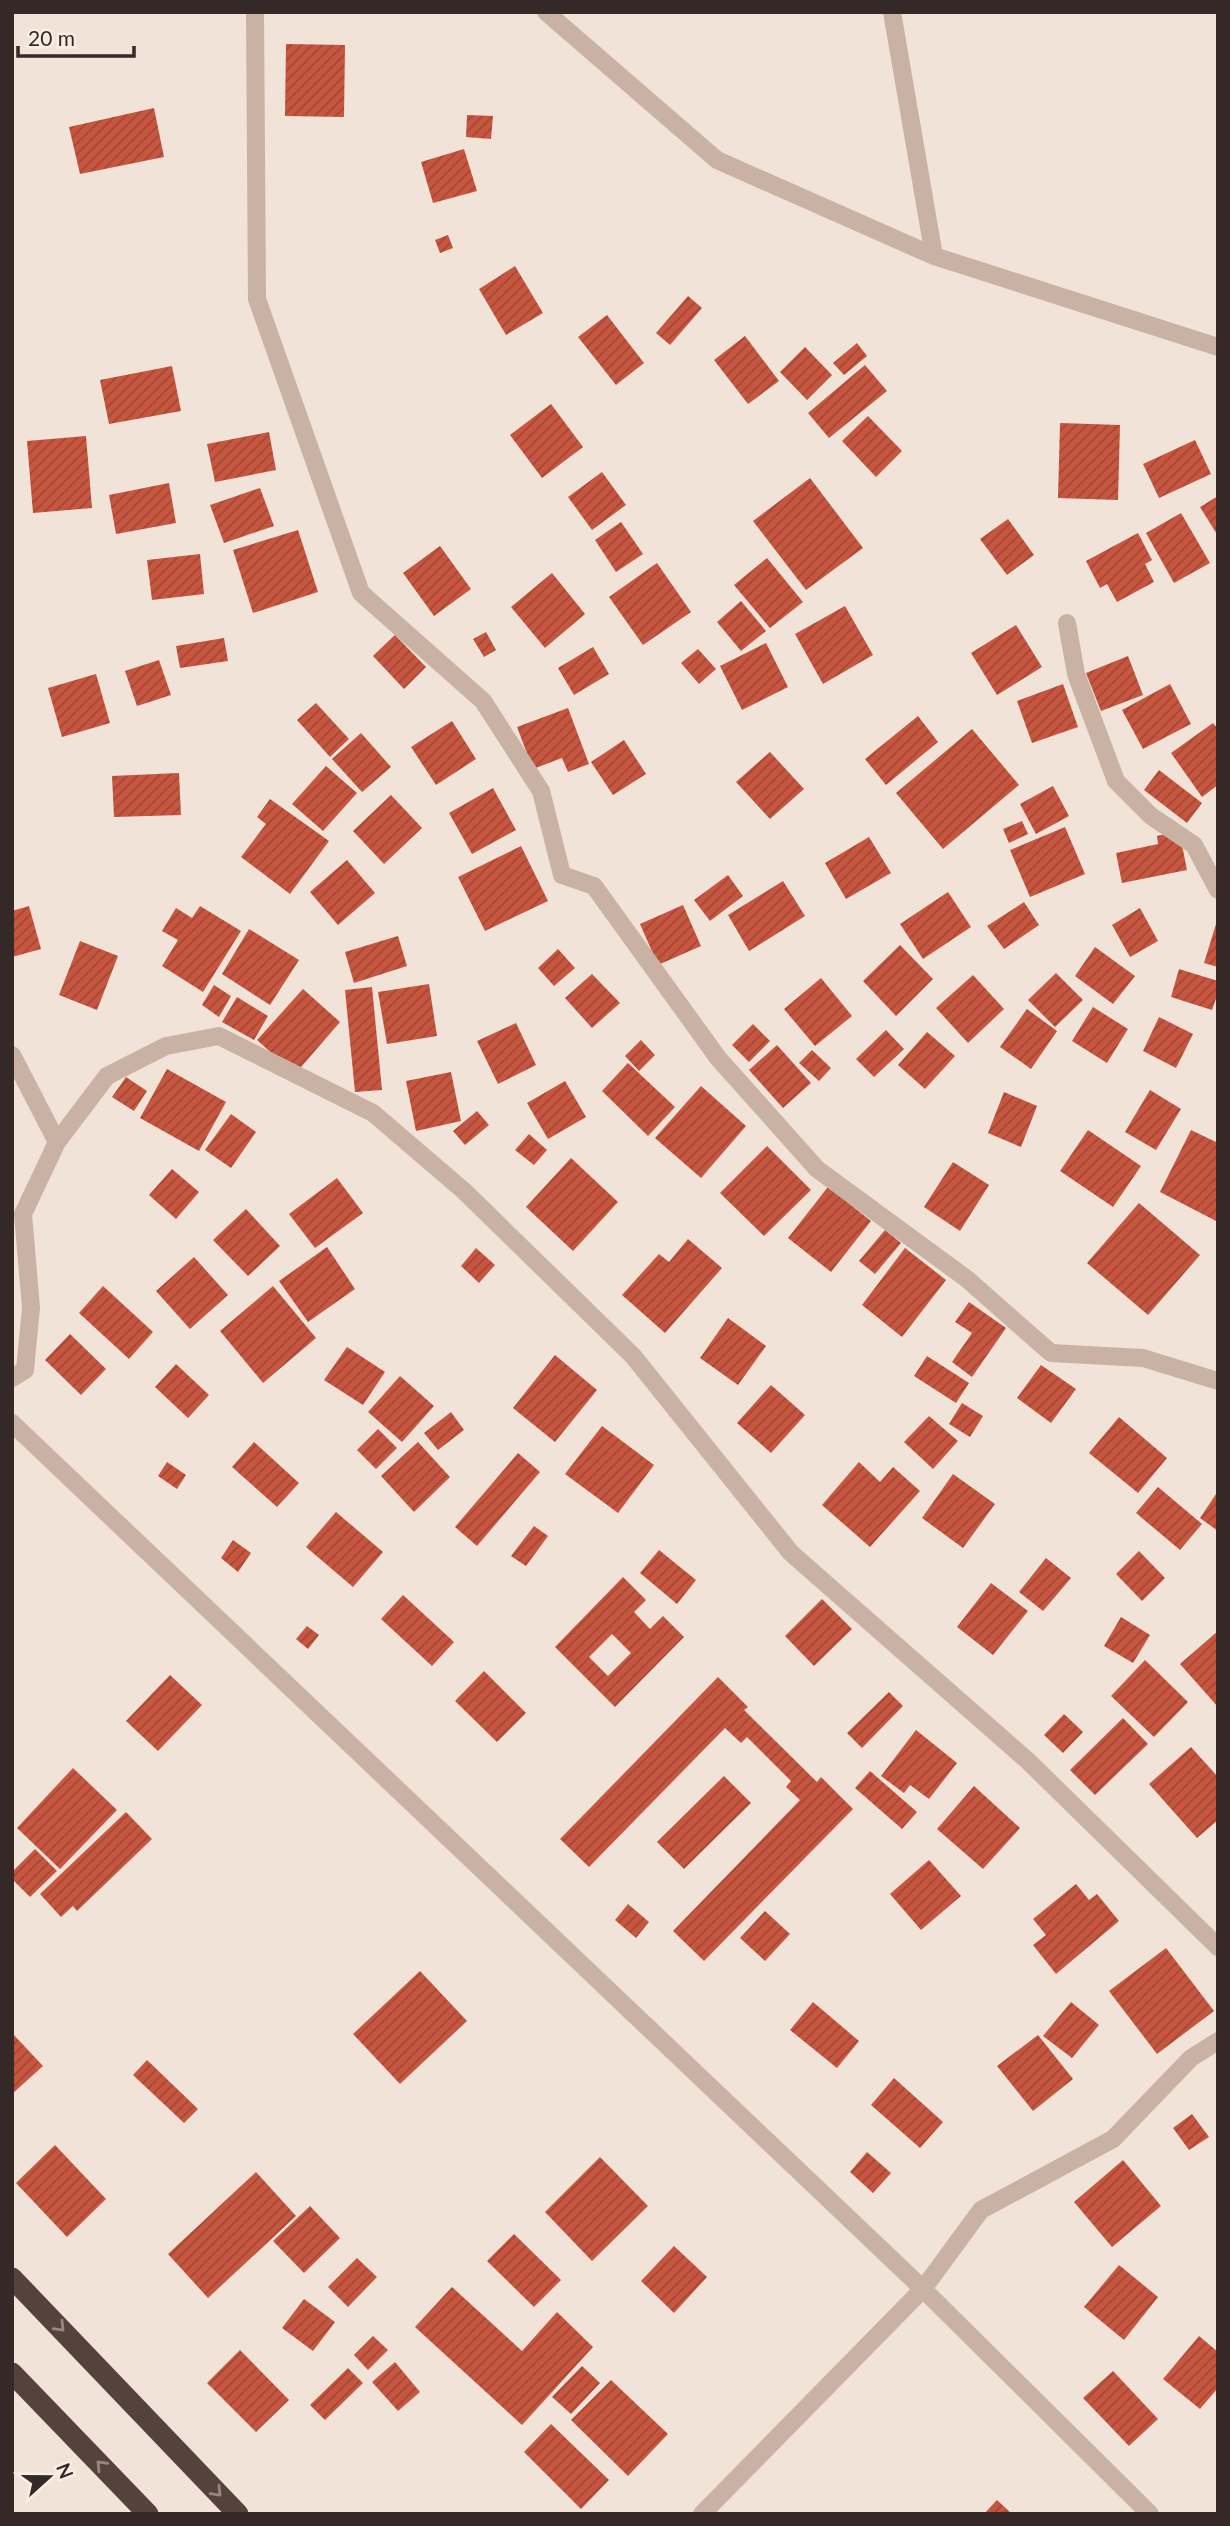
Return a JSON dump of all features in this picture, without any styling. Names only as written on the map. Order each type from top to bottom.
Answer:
[{"type":"highway","points":[[12,2278],[238,2514]]},
{"type":"highway","points":[[12,2373],[148,2514]]},
{"type":"street","points":[[255,12],[257,299],[361,593],[483,701],[541,791],[562,875],[594,886],[718,1058],[817,1169],[967,1279],[1051,1353],[1143,1358],[1218,1381]]},
{"type":"street","points":[[546,12],[717,160],[934,256],[1218,347]]},
{"type":"street","points":[[892,12],[934,256]]},
{"type":"street","points":[[1067,623],[1076,674],[1116,781],[1151,816],[1194,845],[1218,890]]},
{"type":"street","points":[[12,1378],[25,1370],[31,1308],[23,1214],[57,1142],[107,1076],[166,1046],[219,1036],[373,1114],[464,1191],[633,1356],[791,1553],[1028,1761],[1218,1947]]},
{"type":"street","points":[[12,1055],[57,1142]]},
{"type":"street","points":[[15,1433],[923,2289],[1150,2514]]},
{"type":"street","points":[[702,2514],[923,2289],[981,2210],[1113,2139],[1191,2058],[1218,2041]]},
{"type":"building","points":[[286,44],[345,45],[344,117],[285,116]]},
{"type":"building","points":[[154,108],[164,157],[80,174],[69,127]]},
{"type":"building","points":[[467,115],[493,116],[491,139],[466,137]]},
{"type":"building","points":[[464,149],[477,191],[433,203],[421,162]]},
{"type":"building","points":[[448,235],[453,248],[440,253],[435,240]]},
{"type":"building","points":[[515,266],[543,313],[506,335],[479,289]]},
{"type":"building","points":[[688,296],[702,308],[670,345],[656,333]]},
{"type":"building","points":[[607,315],[644,363],[616,385],[578,337]]},
{"type":"building","points":[[745,336],[779,381],[748,404],[714,360]]},
{"type":"building","points":[[857,343],[867,356],[844,375],[833,363]]},
{"type":"building","points":[[805,347],[832,375],[807,400],[780,372]]},
{"type":"building","points":[[865,365],[887,391],[829,438],[808,413]]},
{"type":"building","points":[[172,366],[181,411],[109,424],[100,380]]},
{"type":"building","points":[[551,404],[583,447],[542,478],[510,435]]},
{"type":"building","points":[[868,416],[902,451],[876,477],[842,441]]},
{"type":"building","points":[[1060,423],[1120,425],[1118,500],[1058,498]]},
{"type":"building","points":[[269,432],[276,470],[215,482],[207,444]]},
{"type":"building","points":[[86,436],[92,508],[33,513],[27,441]]},
{"type":"building","points":[[1195,440],[1211,474],[1159,498],[1143,464]]},
{"type":"building","points":[[602,472],[626,505],[592,530],[568,497]]},
{"type":"building","points":[[810,478],[863,548],[806,590],[753,521]]},
{"type":"building","points":[[169,483],[176,523],[116,534],[109,495]]},
{"type":"building","points":[[260,488],[274,526],[224,543],[210,505]]},
{"type":"building","points":[[1218,496],[1218,536],[1200,507]]},
{"type":"building","points":[[1181,513],[1210,563],[1174,583],[1146,533]]},
{"type":"building","points":[[1008,519],[1034,555],[1007,575],[980,539]]},
{"type":"building","points":[[621,522],[643,554],[616,572],[595,540]]},
{"type":"building","points":[[298,530],[318,592],[253,613],[233,550]]},
{"type":"building","points":[[1138,533],[1152,560],[1145,564],[1154,582],[1117,602],[1107,584],[1100,588],[1086,561]]},
{"type":"building","points":[[440,546],[471,589],[434,616],[403,573]]},
{"type":"building","points":[[200,554],[204,594],[152,600],[147,560]]},
{"type":"building","points":[[767,558],[803,602],[770,628],[734,585]]},
{"type":"building","points":[[657,563],[691,612],[643,645],[609,597]]},
{"type":"building","points":[[552,573],[585,614],[545,648],[511,607]]},
{"type":"building","points":[[741,601],[766,631],[741,651],[717,622]]},
{"type":"building","points":[[845,606],[873,655],[823,684],[795,634]]},
{"type":"building","points":[[1016,625],[1042,667],[997,695],[971,653]]},
{"type":"building","points":[[486,632],[496,650],[484,657],[473,639]]},
{"type":"building","points":[[395,635],[426,667],[404,689],[373,656]]},
{"type":"building","points":[[224,638],[228,661],[180,668],[176,646]]},
{"type":"building","points":[[766,643],[788,687],[742,710],[720,666]]},
{"type":"building","points":[[593,647],[609,674],[574,695],[558,668]]},
{"type":"building","points":[[698,649],[716,669],[699,684],[681,663]]},
{"type":"building","points":[[1128,656],[1143,695],[1101,711],[1086,673]]},
{"type":"building","points":[[159,660],[171,695],[137,706],[125,671]]},
{"type":"building","points":[[96,674],[110,723],[62,737],[48,688]]},
{"type":"building","points":[[1063,684],[1078,727],[1032,743],[1017,701]]},
{"type":"building","points":[[1170,684],[1191,724],[1143,749],[1122,710]]},
{"type":"building","points":[[316,703],[349,739],[330,757],[297,720]]},
{"type":"building","points":[[568,708],[589,764],[568,772],[562,758],[533,769],[517,727]]},
{"type":"building","points":[[918,716],[938,742],[886,785],[865,759]]},
{"type":"building","points":[[452,721],[476,759],[436,785],[411,747]]},
{"type":"building","points":[[1213,723],[1218,729],[1218,785],[1202,797],[1171,753]]},
{"type":"building","points":[[972,729],[1019,785],[943,849],[896,793]]},
{"type":"building","points":[[361,733],[391,767],[362,792],[332,759]]},
{"type":"building","points":[[624,740],[646,774],[613,795],[591,762]]},
{"type":"building","points":[[770,752],[804,789],[770,819],[736,782]]},
{"type":"building","points":[[326,766],[357,793],[323,831],[292,804]]},
{"type":"building","points":[[1159,770],[1202,803],[1187,823],[1144,790]]},
{"type":"building","points":[[179,773],[181,815],[114,817],[112,776]]},
{"type":"building","points":[[1053,786],[1069,816],[1036,834],[1020,804]]},
{"type":"building","points":[[493,788],[516,830],[472,854],[449,813]]},
{"type":"building","points":[[391,795],[422,828],[384,864],[353,831]]},
{"type":"building","points":[[270,799],[329,841],[290,894],[241,857],[266,824],[257,817]]},
{"type":"building","points":[[1022,821],[1028,834],[1009,843],[1003,829]]},
{"type":"building","points":[[1065,827],[1085,874],[1030,897],[1010,850]]},
{"type":"building","points":[[1174,832],[1181,840],[1187,870],[1122,883],[1116,853],[1158,844],[1157,836]]},
{"type":"building","points":[[869,837],[891,873],[846,899],[825,863]]},
{"type":"building","points":[[521,846],[548,901],[485,931],[458,877]]},
{"type":"building","points":[[347,860],[375,893],[338,925],[310,892]]},
{"type":"building","points":[[728,875],[743,896],[710,921],[694,900]]},
{"type":"building","points":[[783,881],[805,916],[749,951],[728,915]]},
{"type":"building","points":[[948,892],[971,927],[923,959],[900,924]]},
{"type":"building","points":[[1024,902],[1039,925],[1004,949],[987,926]]},
{"type":"building","points":[[683,905],[701,946],[658,965],[640,924]]},
{"type":"building","points":[[29,906],[41,949],[12,957],[12,911]]},
{"type":"building","points":[[200,906],[241,931],[203,992],[162,966],[178,940],[162,931],[176,908],[192,918]]},
{"type":"building","points":[[1140,908],[1158,941],[1130,957],[1112,925]]},
{"type":"building","points":[[1218,921],[1218,967],[1204,963]]},
{"type":"building","points":[[249,929],[299,960],[270,1005],[222,974]]},
{"type":"building","points":[[398,936],[407,966],[354,983],[345,952]]},
{"type":"building","points":[[80,941],[118,956],[97,1010],[59,995]]},
{"type":"building","points":[[900,945],[933,979],[896,1016],[863,981]]},
{"type":"building","points":[[1095,947],[1135,976],[1113,1004],[1075,976]]},
{"type":"building","points":[[558,949],[575,968],[554,986],[538,968]]},
{"type":"building","points":[[1179,969],[1218,981],[1218,993],[1212,1010],[1171,997]]},
{"type":"building","points":[[1056,973],[1083,1000],[1055,1027],[1028,1000]]},
{"type":"building","points":[[592,974],[620,1003],[592,1028],[565,998]]},
{"type":"building","points":[[973,975],[1004,1009],[968,1043],[936,1008]]},
{"type":"building","points":[[821,978],[852,1016],[815,1046],[784,1009]]},
{"type":"building","points":[[429,984],[437,1036],[387,1044],[378,992]]},
{"type":"building","points":[[214,985],[231,996],[219,1017],[202,1005]]},
{"type":"building","points":[[372,987],[382,1090],[355,1092],[345,990]]},
{"type":"building","points":[[303,989],[340,1022],[295,1074],[257,1040]]},
{"type":"building","points":[[237,997],[268,1016],[254,1040],[222,1022]]},
{"type":"building","points":[[1093,1007],[1128,1029],[1107,1063],[1072,1041]]},
{"type":"building","points":[[1027,1009],[1057,1031],[1031,1069],[1000,1047]]},
{"type":"building","points":[[1159,1017],[1193,1034],[1176,1068],[1143,1051]]},
{"type":"building","points":[[516,1023],[536,1065],[498,1084],[477,1041]]},
{"type":"building","points":[[753,1024],[770,1041],[749,1062],[732,1045]]},
{"type":"building","points":[[886,1030],[904,1049],[874,1077],[856,1059]]},
{"type":"building","points":[[927,1032],[955,1056],[925,1089],[898,1065]]},
{"type":"building","points":[[641,1040],[655,1055],[639,1071],[625,1056]]},
{"type":"building","points":[[777,1045],[811,1083],[783,1108],[749,1070]]},
{"type":"building","points":[[812,1050],[831,1068],[819,1081],[799,1063]]},
{"type":"building","points":[[628,1063],[675,1107],[648,1136],[602,1091]]},
{"type":"building","points":[[167,1069],[226,1102],[199,1151],[140,1118]]},
{"type":"building","points":[[451,1072],[461,1121],[416,1131],[406,1081]]},
{"type":"building","points":[[126,1077],[147,1091],[134,1111],[112,1097]]},
{"type":"building","points":[[565,1081],[586,1117],[548,1139],[527,1103]]},
{"type":"building","points":[[701,1086],[746,1126],[701,1178],[655,1138]]},
{"type":"building","points":[[1150,1090],[1181,1109],[1156,1150],[1125,1132]]},
{"type":"building","points":[[1004,1092],[1037,1106],[1021,1147],[988,1133]]},
{"type":"building","points":[[477,1111],[489,1125],[465,1145],[453,1131]]},
{"type":"building","points":[[231,1114],[256,1132],[231,1168],[205,1150]]},
{"type":"building","points":[[1088,1130],[1141,1166],[1113,1207],[1060,1171]]},
{"type":"building","points":[[1191,1130],[1218,1143],[1218,1222],[1160,1192]]},
{"type":"building","points":[[529,1134],[547,1150],[534,1165],[515,1150]]},
{"type":"building","points":[[767,1146],[811,1190],[764,1236],[720,1193]]},
{"type":"building","points":[[571,1158],[618,1202],[573,1251],[526,1207]]},
{"type":"building","points":[[953,1162],[989,1185],[960,1231],[924,1207]]},
{"type":"building","points":[[172,1169],[199,1192],[176,1219],[149,1195]]},
{"type":"building","points":[[337,1178],[363,1213],[315,1248],[289,1214]]},
{"type":"building","points":[[828,1187],[871,1221],[831,1272],[788,1238]]},
{"type":"building","points":[[1139,1203],[1200,1255],[1148,1315],[1087,1263]]},
{"type":"building","points":[[246,1209],[280,1246],[248,1276],[213,1240]]},
{"type":"building","points":[[885,1230],[901,1243],[875,1274],[859,1261]]},
{"type":"building","points":[[688,1239],[722,1268],[665,1333],[622,1295],[659,1254],[669,1262]]},
{"type":"building","points":[[327,1247],[355,1289],[308,1322],[279,1281]]},
{"type":"building","points":[[476,1248],[495,1265],[479,1283],[461,1266]]},
{"type":"building","points":[[905,1248],[946,1280],[902,1337],[862,1305]]},
{"type":"building","points":[[194,1257],[228,1295],[190,1329],[156,1291]]},
{"type":"building","points":[[103,1286],[153,1332],[129,1359],[79,1313]]},
{"type":"building","points":[[273,1286],[316,1338],[263,1383],[220,1331]]},
{"type":"building","points":[[969,1302],[1006,1328],[972,1377],[952,1362],[972,1333],[955,1322]]},
{"type":"building","points":[[728,1318],[766,1346],[738,1385],[700,1358]]},
{"type":"building","points":[[70,1334],[106,1369],[81,1395],[45,1360]]},
{"type":"building","points":[[347,1347],[385,1372],[363,1405],[324,1380]]},
{"type":"building","points":[[555,1355],[597,1390],[555,1442],[513,1408]]},
{"type":"building","points":[[927,1356],[969,1383],[956,1403],[914,1376]]},
{"type":"building","points":[[176,1364],[209,1395],[188,1418],[155,1387]]},
{"type":"building","points":[[1041,1365],[1076,1389],[1051,1423],[1017,1398]]},
{"type":"building","points":[[400,1376],[434,1406],[402,1442],[368,1412]]},
{"type":"building","points":[[771,1385],[805,1415],[771,1453],[737,1423]]},
{"type":"building","points":[[962,1403],[983,1416],[970,1437],[949,1424]]},
{"type":"building","points":[[451,1412],[464,1430],[438,1450],[424,1433]]},
{"type":"building","points":[[929,1416],[958,1441],[933,1469],[904,1442]]},
{"type":"building","points":[[1119,1417],[1167,1458],[1138,1493],[1089,1453]]},
{"type":"building","points":[[602,1426],[654,1465],[618,1513],[565,1474]]},
{"type":"building","points":[[378,1429],[397,1448],[376,1469],[357,1450]]},
{"type":"building","points":[[254,1442],[299,1483],[277,1507],[232,1467]]},
{"type":"building","points":[[418,1442],[450,1477],[414,1512],[381,1476]]},
{"type":"building","points":[[518,1453],[540,1472],[477,1546],[455,1527]]},
{"type":"building","points":[[167,1462],[186,1475],[177,1489],[158,1476]]},
{"type":"building","points":[[859,1462],[880,1482],[893,1467],[920,1491],[870,1547],[822,1505]]},
{"type":"building","points":[[953,1474],[995,1504],[963,1548],[922,1518]]},
{"type":"building","points":[[1158,1487],[1202,1524],[1180,1550],[1136,1513]]},
{"type":"building","points":[[1216,1494],[1218,1495],[1218,1531],[1200,1518]]},
{"type":"building","points":[[336,1512],[383,1552],[353,1587],[306,1547]]},
{"type":"building","points":[[534,1526],[548,1536],[526,1566],[511,1556]]},
{"type":"building","points":[[233,1540],[251,1553],[238,1572],[221,1558]]},
{"type":"building","points":[[659,1550],[696,1580],[677,1604],[640,1573]]},
{"type":"building","points":[[1139,1551],[1165,1578],[1142,1601],[1116,1574]]},
{"type":"building","points":[[1046,1558],[1071,1578],[1043,1611],[1019,1592]]},
{"type":"building","points":[[623,1577],[646,1600],[634,1612],[650,1629],[663,1616],[684,1637],[615,1707],[555,1647]],"holes":[[[612,1634],[631,1653],[608,1676],[589,1657]]]},
{"type":"building","points":[[991,1583],[1028,1611],[993,1655],[957,1627]]},
{"type":"building","points":[[403,1595],[454,1642],[432,1666],[381,1619]]},
{"type":"building","points":[[822,1599],[852,1629],[814,1666],[785,1636]]},
{"type":"building","points":[[1121,1617],[1150,1635],[1133,1663],[1104,1646]]},
{"type":"building","points":[[307,1626],[319,1635],[308,1649],[296,1639]]},
{"type":"building","points":[[1218,1631],[1218,1707],[1180,1664]]},
{"type":"building","points":[[1145,1660],[1188,1702],[1154,1737],[1111,1696]]},
{"type":"building","points":[[484,1671],[526,1713],[497,1742],[455,1701]]},
{"type":"building","points":[[170,1675],[202,1705],[158,1751],[126,1721]]},
{"type":"building","points":[[718,1677],[748,1707],[744,1710],[817,1782],[821,1777],[853,1809],[704,1961],[673,1931],[800,1800],[786,1787],[791,1781],[747,1737],[741,1743],[725,1728],[589,1867],[560,1839]]},
{"type":"building","points":[[889,1692],[903,1706],[862,1748],[847,1733]]},
{"type":"building","points":[[1064,1714],[1083,1732],[1063,1753],[1044,1735]]},
{"type":"building","points":[[1123,1718],[1148,1744],[1095,1795],[1070,1770]]},
{"type":"building","points":[[916,1730],[957,1763],[929,1799],[910,1785],[904,1793],[881,1776]]},
{"type":"building","points":[[1191,1747],[1218,1777],[1218,1820],[1197,1838],[1149,1784]]},
{"type":"building","points":[[73,1768],[117,1810],[60,1869],[17,1828]]},
{"type":"building","points":[[870,1771],[917,1812],[902,1829],[855,1788]]},
{"type":"building","points":[[724,1776],[751,1803],[684,1869],[657,1842]]},
{"type":"building","points":[[974,1786],[1020,1828],[983,1869],[937,1829]]},
{"type":"building","points":[[126,1812],[152,1839],[77,1911],[73,1906],[61,1917],[40,1894]]},
{"type":"building","points":[[35,1849],[57,1871],[30,1897],[12,1879],[12,1872]]},
{"type":"building","points":[[929,1860],[961,1896],[921,1930],[890,1894]]},
{"type":"building","points":[[1076,1884],[1089,1900],[1097,1894],[1119,1921],[1056,1974],[1033,1945],[1046,1935],[1033,1919]]},
{"type":"building","points":[[628,1904],[649,1922],[636,1938],[615,1920]]},
{"type":"building","points":[[765,1911],[790,1934],[765,1961],[740,1938]]},
{"type":"building","points":[[1166,1948],[1214,2011],[1157,2054],[1109,1991]]},
{"type":"building","points":[[420,1971],[467,2021],[400,2084],[353,2034]]},
{"type":"building","points":[[813,2002],[859,2041],[837,2068],[790,2030]]},
{"type":"building","points":[[1071,2002],[1099,2025],[1072,2058],[1043,2036]]},
{"type":"building","points":[[12,2033],[43,2066],[12,2094]]},
{"type":"building","points":[[1038,2035],[1073,2079],[1033,2111],[997,2066]]},
{"type":"building","points":[[147,2060],[198,2109],[184,2123],[133,2075]]},
{"type":"building","points":[[894,2078],[943,2122],[920,2148],[871,2105]]},
{"type":"building","points":[[1192,2114],[1209,2137],[1189,2150],[1173,2128]]},
{"type":"building","points":[[55,2145],[106,2199],[67,2237],[16,2183]]},
{"type":"building","points":[[867,2152],[891,2173],[873,2193],[850,2172]]},
{"type":"building","points":[[600,2157],[648,2206],[592,2261],[545,2212]]},
{"type":"building","points":[[1123,2160],[1161,2206],[1112,2247],[1074,2202]]},
{"type":"building","points":[[256,2172],[296,2216],[208,2298],[168,2254]]},
{"type":"building","points":[[310,2206],[340,2238],[304,2273],[273,2241]]},
{"type":"building","points":[[514,2234],[561,2280],[534,2307],[487,2261]]},
{"type":"building","points":[[674,2246],[707,2277],[674,2313],[641,2281]]},
{"type":"building","points":[[357,2258],[377,2277],[348,2307],[328,2287]]},
{"type":"building","points":[[1119,2265],[1158,2297],[1124,2340],[1084,2307]]},
{"type":"building","points":[[452,2287],[522,2351],[557,2312],[593,2347],[522,2425],[415,2327]]},
{"type":"building","points":[[304,2299],[335,2322],[313,2351],[282,2328]]},
{"type":"building","points":[[373,2336],[388,2350],[368,2370],[354,2355]]},
{"type":"building","points":[[1199,2336],[1218,2352],[1218,2388],[1200,2409],[1163,2379]]},
{"type":"building","points":[[240,2350],[289,2400],[256,2432],[207,2383]]},
{"type":"building","points":[[395,2362],[420,2392],[398,2411],[372,2382]]},
{"type":"building","points":[[582,2366],[600,2383],[571,2414],[552,2397]]},
{"type":"building","points":[[348,2368],[363,2383],[325,2420],[310,2405]]},
{"type":"building","points":[[1113,2371],[1158,2419],[1129,2446],[1083,2398]]},
{"type":"building","points":[[611,2380],[668,2434],[628,2476],[571,2420]]},
{"type":"building","points":[[551,2424],[609,2480],[581,2509],[524,2452]]},
{"type":"building","points":[[997,2500],[1012,2514],[984,2514]]}]
